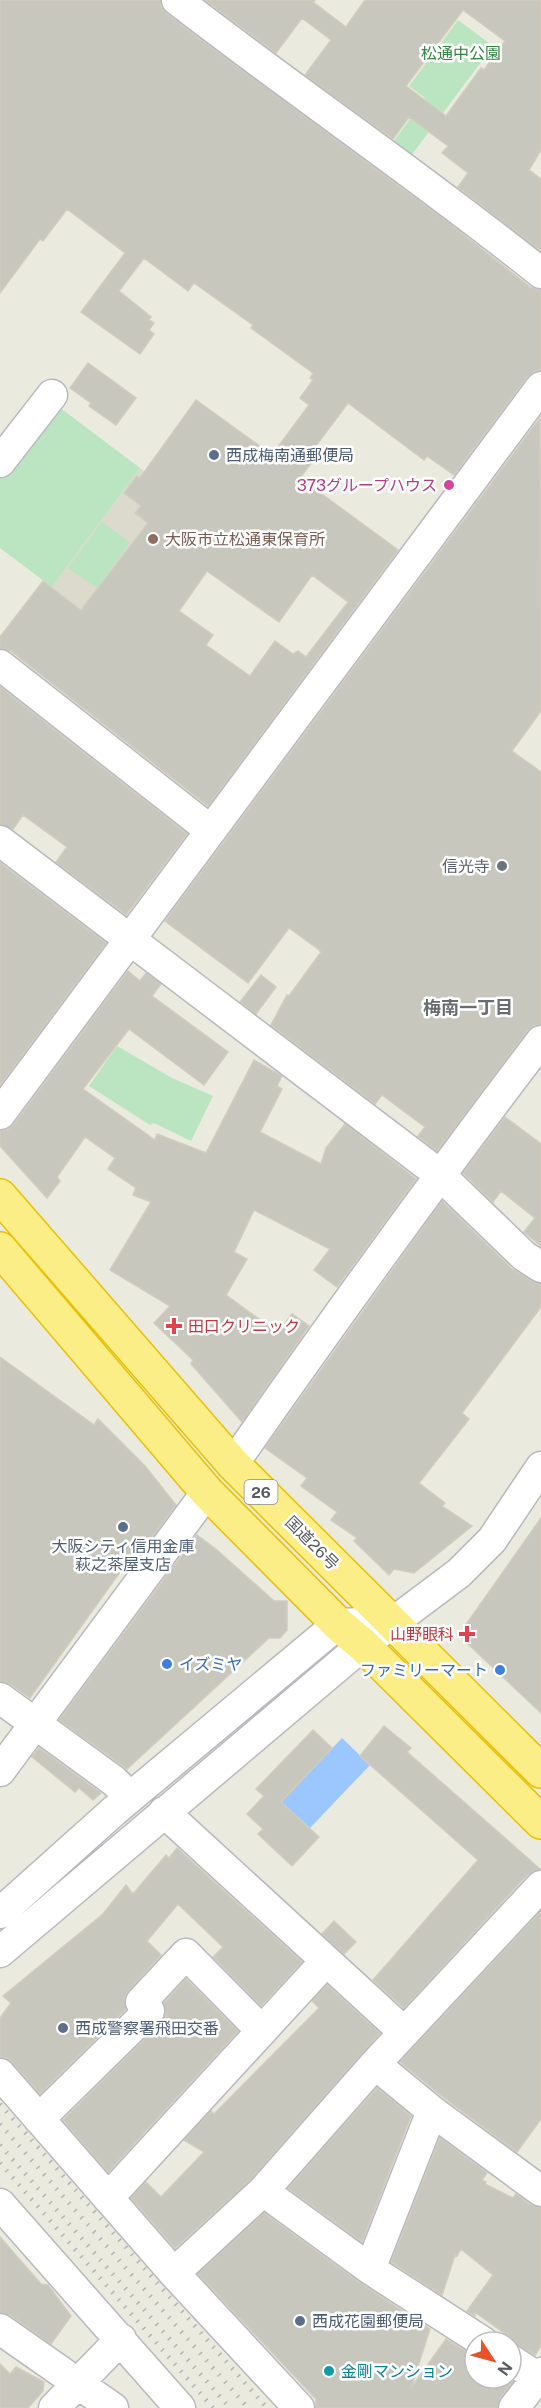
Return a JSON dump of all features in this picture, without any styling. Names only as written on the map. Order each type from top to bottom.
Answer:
[{"type":"highway","name":"国道26号","points":[[0,1196],[233,1464],[541,1771]]},
{"type":"highway","name":"26","points":[[0,1249],[207,1492],[338,1624],[363,1645],[541,1822]]},
{"type":"street","points":[[177,0],[541,273]]},
{"type":"street","points":[[0,1114],[541,387]]},
{"type":"street","points":[[0,462],[52,395]]},
{"type":"street","points":[[0,665],[210,830]]},
{"type":"street","points":[[0,841],[440,1174],[524,1256],[541,1267]]},
{"type":"street","points":[[233,1464],[331,1323],[541,1041]]},
{"type":"street","points":[[0,1952],[363,1645],[459,1573],[492,1540],[541,1467]]},
{"type":"street","points":[[0,1771],[207,1492]]},
{"type":"street","points":[[0,1913],[115,1810],[338,1624],[392,1623]]},
{"type":"street","points":[[0,1698],[122,1789]]},
{"type":"street","points":[[164,1812],[404,2032]]},
{"type":"street","points":[[174,2273],[263,2191],[404,2032],[541,1886]]},
{"type":"street","points":[[39,2119],[148,2011],[141,2002],[186,1954],[262,2031]]},
{"type":"street","points":[[108,2198],[326,1961]]},
{"type":"street","points":[[375,2064],[432,2111],[541,2192]]},
{"type":"street","points":[[0,2074],[174,2273],[299,2408]]},
{"type":"street","points":[[370,2269],[432,2111]]},
{"type":"street","points":[[263,2191],[370,2269],[464,2330]]},
{"type":"street","points":[[0,2204],[180,2408]]},
{"type":"street","points":[[0,2329],[113,2408]]},
{"type":"street","points":[[54,2408],[120,2339]]},
{"type":"street","points":[[514,2408],[539,2378],[523,2368]]},
{"type":"shaded area","points":[[140,468],[201,515],[113,633],[52,587]]},
{"type":"green space","name":"松通中公園","points":[[458,20],[493,46],[407,161],[389,148],[425,98],[409,86]]},
{"type":"green space","points":[[59,407],[140,468],[52,587],[0,548],[0,475]]},
{"type":"green space","points":[[102,522],[130,542],[97,588],[68,568]]},
{"type":"green space","points":[[117,1046],[172,1078],[213,1096],[191,1141],[154,1123],[150,1125],[89,1086]]},
{"type":"water","points":[[342,1738],[370,1765],[310,1828],[281,1802]]},
{"type":"building","points":[[0,0],[160,0],[161,7],[167,14],[441,217],[530,287],[541,290],[541,370],[534,371],[527,377],[454,475],[427,456],[424,460],[348,403],[312,451],[318,454],[300,478],[398,550],[208,806],[11,651],[0,648],[0,637],[43,581],[81,610],[148,523],[135,513],[141,506],[124,493],[137,476],[140,478],[196,400],[272,455],[309,405],[300,398],[313,380],[310,378],[313,373],[251,328],[253,325],[194,283],[188,291],[144,258],[119,291],[151,317],[149,320],[154,323],[149,330],[154,334],[140,354],[81,312],[125,253],[67,209],[43,241],[40,239],[0,293]],"holes":[[[207,571],[279,622],[312,575],[348,602],[306,657],[298,651],[293,654],[275,641],[250,676],[206,645],[213,635],[179,611]]]},
{"type":"building","points":[[205,0],[315,0],[313,2],[346,27],[365,0],[541,0],[541,150],[529,170],[541,179],[541,251],[458,187],[468,173],[442,153],[448,146],[409,117],[393,139],[305,75],[331,40],[302,18],[276,53]],"holes":[[[463,10],[505,41],[484,70],[481,68],[446,116],[406,86]]]},
{"type":"building","points":[[88,363],[136,398],[116,425],[89,406],[91,403],[70,388]]},
{"type":"building","points":[[540,418],[541,711],[512,751],[541,772],[541,1024],[534,1025],[527,1031],[437,1151],[418,1136],[425,1127],[382,1095],[375,1104],[271,1025],[287,995],[289,996],[321,952],[318,949],[289,928],[248,983],[165,921]]},
{"type":"building","points":[[0,687],[187,834],[126,915],[56,862],[67,847],[23,815],[13,829],[0,824]]},
{"type":"building","points":[[0,863],[106,943],[0,1085]]},
{"type":"building","points":[[128,971],[140,981],[146,973],[161,984],[152,996],[228,1052],[204,1085],[129,1029],[83,1089],[155,1140],[157,1134],[206,1153],[254,1060],[282,1076],[277,1086],[282,1089],[260,1132],[321,1164],[326,1148],[345,1124],[416,1179],[337,1287],[314,1270],[330,1249],[254,1210],[234,1252],[247,1259],[226,1295],[278,1333],[292,1314],[309,1326],[242,1422],[191,1364],[193,1360],[154,1323],[170,1306],[110,1270],[151,1202],[133,1195],[136,1188],[108,1169],[115,1158],[85,1137],[57,1177],[60,1181],[47,1198],[0,1146],[0,1131],[7,1130],[14,1124]]},
{"type":"building","points":[[261,975],[276,987],[256,1014],[240,1002]]},
{"type":"building","points":[[505,1117],[541,1144],[541,1246],[524,1232],[535,1218],[501,1191],[493,1202],[463,1173]]},
{"type":"building","points":[[442,1201],[512,1269],[541,1284],[541,1307],[462,1413],[469,1419],[419,1483],[445,1503],[442,1506],[472,1526],[414,1573],[394,1569],[389,1575],[354,1541],[357,1538],[331,1520],[337,1512],[301,1486],[307,1478],[265,1448]]},
{"type":"building","points":[[0,1357],[94,1425],[98,1419],[145,1466],[176,1505],[129,1568],[125,1565],[30,1698],[10,1684],[0,1681]]},
{"type":"building","points":[[541,1518],[541,1713],[467,1643],[465,1626]]},
{"type":"building","name":"イズミヤ","points":[[197,1535],[274,1601],[287,1601],[287,1630],[280,1638],[269,1638],[127,1769],[59,1720]]},
{"type":"building","points":[[384,1726],[411,1748],[407,1752],[540,1869],[528,1874],[404,2008],[373,1980],[478,1860],[360,1756]]},
{"type":"building","points":[[313,1730],[332,1748],[281,1802],[319,1837],[292,1866],[258,1834],[263,1829],[247,1814],[264,1796],[256,1789]]},
{"type":"building","points":[[39,1748],[101,1793],[93,1800],[79,1788],[75,1792],[32,1757]]},
{"type":"building","points":[[177,1848],[302,1962],[261,2006],[213,1957],[223,1947],[178,1904],[147,1941],[161,1955],[128,1991],[124,1998],[126,2009],[40,2094],[13,2063],[0,2057],[0,2018],[11,2003],[3,1996],[103,1914],[126,1885],[133,1894],[166,1855],[169,1858]]},
{"type":"building","points":[[541,1911],[541,2119],[517,2152],[400,2062]]},
{"type":"building","points":[[334,1921],[356,1942],[344,1954],[322,1934]]},
{"type":"building","points":[[186,1979],[238,2031],[108,2172],[63,2120],[161,2023],[166,2015],[164,2003]]},
{"type":"building","points":[[327,1985],[380,2033],[251,2179],[175,2248],[131,2198],[146,2182],[161,2197],[204,2152],[184,2140],[211,2111],[214,2114],[319,2008],[312,2001]]},
{"type":"building","points":[[377,2088],[411,2116],[362,2242],[288,2188]]},
{"type":"building","points":[[440,2138],[487,2173],[482,2180],[486,2182],[485,2184],[513,2198],[516,2194],[531,2205],[541,2208],[541,2346],[535,2355],[523,2348],[523,2330],[500,2330],[475,2312],[475,2316],[467,2311],[493,2275],[461,2249],[457,2256],[455,2255],[442,2295],[391,2262]]},
{"type":"building","points":[[264,2213],[360,2283],[430,2329],[411,2388],[446,2339],[463,2350],[463,2390],[506,2390],[500,2398],[497,2408],[316,2408],[316,2399],[198,2274]]},
{"type":"building","points":[[0,2237],[41,2284],[48,2285],[71,2316],[51,2344],[10,2315],[0,2312]]},
{"type":"building","points":[[0,2364],[10,2374],[16,2367],[44,2382],[43,2391],[28,2408],[0,2408]]},
{"type":"railway","points":[[0,2104],[267,2408]]},
{"type":"railway","points":[[0,2124],[248,2408]]},
{"type":"railway","points":[[0,2145],[230,2408]]},
{"type":"railway","points":[[0,2163],[213,2408]]},
{"type":"place","name":"西成梅南通郵便局","points":[[214,455]]},
{"type":"place","name":"373グループハウス","points":[[449,485]]},
{"type":"place","name":"大阪市立松通東保育所","points":[[153,539]]},
{"type":"place","name":"信光寺","points":[[502,866]]},
{"type":"place","name":"田口クリニック","points":[[174,1326]]},
{"type":"place","name":"大阪シティ信用金庫 萩之茶屋支店","points":[[123,1527]]},
{"type":"place","name":"山野眼科","points":[[467,1634]]},
{"type":"place","name":"イズミヤ","points":[[167,1664]]},
{"type":"place","name":"ファミリーマート","points":[[500,1670]]},
{"type":"place","name":"西成警察署飛田交番","points":[[63,2028]]},
{"type":"place","name":"西成花園郵便局","points":[[300,2321]]},
{"type":"place","name":"金剛マンション","points":[[329,2371]]},
{"type":"district","name":"梅南一丁目","points":[[468,1007]]}]
